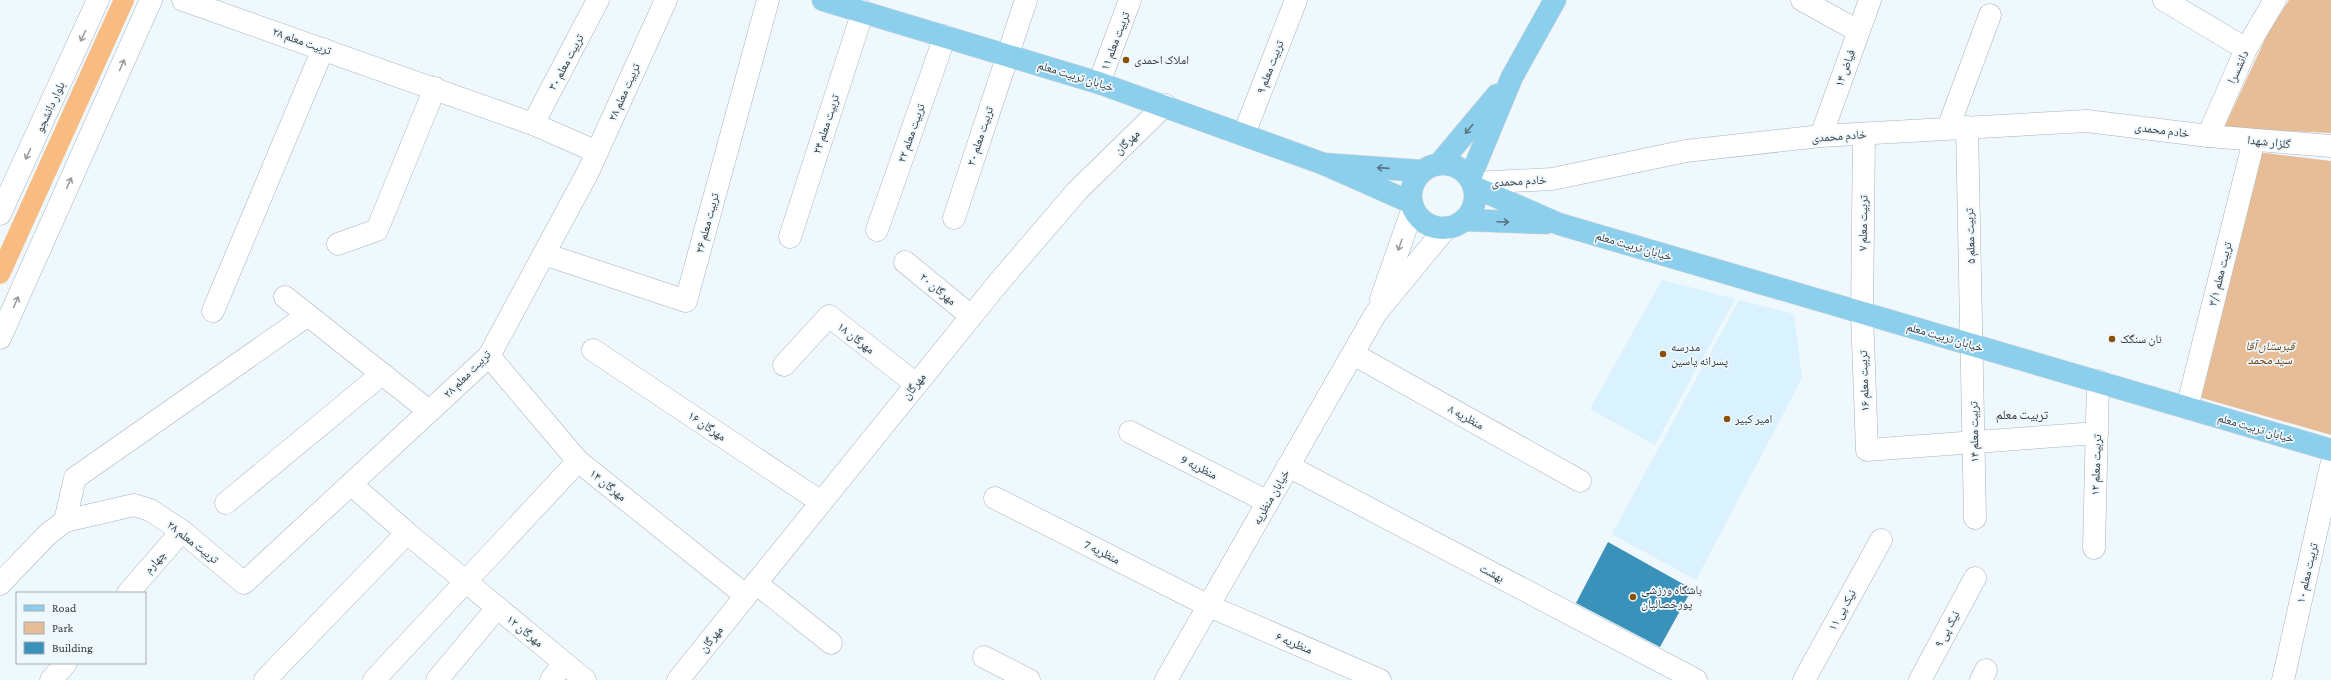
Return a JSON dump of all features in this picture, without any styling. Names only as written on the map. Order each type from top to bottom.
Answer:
[{"type":"main road","name":"خیابان تربیت معلم","points":[[823,0],[856,6],[945,36],[1099,83],[1165,105],[1324,164]]},
{"type":"main road","points":[[1455,224],[1471,213],[1474,203],[1472,183],[1512,77],[1555,0]]},
{"type":"main road","points":[[1412,206],[1411,188],[1512,77]]},
{"type":"main road","points":[[1324,164],[1460,168],[1472,183],[1559,224]]},
{"type":"main road","points":[[1324,164],[1412,206],[1426,223],[1559,224]]},
{"type":"main road","name":"خیابان تربیت معلم","points":[[1559,224],[2331,450]]},
{"type":"street","name":"بلوار دانشجو","points":[[0,214],[98,0]]},
{"type":"street","points":[[0,338],[152,0]]},
{"type":"street","name":"تربیت معلم ۲۸","points":[[183,0],[435,88],[533,124],[597,152]]},
{"type":"street","name":"تربیت معلم ۳۰","points":[[533,124],[598,0]]},
{"type":"street","name":"تربیت معلم ۲۸","points":[[65,521],[134,505],[150,510],[182,531],[244,583],[352,485],[489,356],[597,152],[666,0]]},
{"type":"street","name":"تربیت معلم ۲۶","points":[[544,254],[686,302],[768,0]]},
{"type":"street","name":"تربیت معلم ۲۰","points":[[954,218],[1026,0]]},
{"type":"street","name":"تربیت معلم ۱۱","points":[[1099,83],[1130,0]]},
{"type":"street","name":"تربیت معلم ۹","points":[[1244,134],[1296,0]]},
{"type":"street","points":[[1802,0],[1858,31]]},
{"type":"street","name":"فیاض ۱۴","points":[[1820,136],[1870,0]]},
{"type":"street","points":[[2164,0],[2246,49]]},
{"type":"street","name":"دانشسرا","points":[[2208,136],[2246,49],[2274,0]]},
{"type":"street","name":"تربیت معلم ۲۴","points":[[790,237],[856,6]]},
{"type":"street","points":[[1957,128],[1990,15]]},
{"type":"street","name":"تربیت معلم ۲۲","points":[[877,230],[945,36]]},
{"type":"street","points":[[213,311],[323,49]]},
{"type":"street","points":[[338,244],[377,230],[435,88]]},
{"type":"street","name":"مهرگان","points":[[678,680],[971,316],[1077,191],[1165,105]]},
{"type":"street","name":"خادم محمدی","points":[[1472,183],[1552,179],[1686,150],[1820,136],[2087,121],[2208,136]]},
{"type":"street","name":"تربیت معلم ۵","points":[[1957,128],[1973,346]]},
{"type":"street","name":"تربیت معلم ۷","points":[[1862,313],[1864,134]]},
{"type":"street","name":"گلزار شهدا","points":[[2208,136],[2331,146]]},
{"type":"street","name":"تربیت معلم ۳/۱","points":[[2187,408],[2254,140]]},
{"type":"street","points":[[1376,314],[1412,206]]},
{"type":"street","points":[[1376,314],[1455,224]]},
{"type":"street","name":"مهرگان ۲۰","points":[[905,262],[971,316]]},
{"type":"street","points":[[285,297],[429,412]]},
{"type":"street","name":"تربیت معلم ۱۶","points":[[1862,313],[1867,450],[1974,443]]},
{"type":"street","name":"خیابان منظریه","points":[[1166,680],[1376,314]]},
{"type":"street","points":[[0,584],[48,534],[65,521],[75,478],[308,315]]},
{"type":"street","name":"مهرگان ۱۸","points":[[784,364],[829,316],[916,384]]},
{"type":"street","name":"تربیت معلم ۱۴","points":[[1973,346],[1976,518]]},
{"type":"street","name":"مهرگان ۱۶","points":[[593,350],[821,502]]},
{"type":"street","name":"منظریه ۸","points":[[1353,354],[1580,481]]},
{"type":"street","name":"مهرگان ۱۴","points":[[489,356],[578,461],[750,589],[831,643]]},
{"type":"street","points":[[226,503],[382,374]]},
{"type":"street","name":"تربیت معلم ۱۲","points":[[2094,548],[2098,381]]},
{"type":"street","name":"منظریه 9","points":[[1130,432],[1268,502]]},
{"type":"street","points":[[1974,443],[2097,433]]},
{"type":"street","points":[[374,680],[578,461]]},
{"type":"street","name":"بهشت","points":[[1288,466],[1696,680]]},
{"type":"street","name":"تربیت معلم ۱۰","points":[[2283,680],[2331,466]]},
{"type":"street","name":"مهرگان ۱۲","points":[[352,485],[406,533],[497,608],[558,672],[585,680]]},
{"type":"street","name":"منظریه 7","points":[[995,498],[1209,606]]},
{"type":"street","name":"چهارم","points":[[129,592],[182,531]]},
{"type":"street","points":[[264,680],[406,533]]},
{"type":"street","name":"نیک پی ۱۱","points":[[1804,680],[1881,540]]},
{"type":"street","name":"نیک پی ۹","points":[[1920,680],[1975,578]]},
{"type":"street","name":"منظریه ۶","points":[[1209,606],[1380,680]]},
{"type":"street","points":[[437,680],[497,608]]},
{"type":"street","points":[[984,657],[1029,680]]},
{"type":"street","points":[[51,680],[65,664]]},
{"type":"shaded area","name":"مدرسه پسرانه یاسین","points":[[1662,280],[1735,299],[1655,445],[1590,409]]},
{"type":"shaded area","name":"امیر کبیر","points":[[1739,300],[1794,314],[1802,378],[1696,580],[1612,534]]},
{"type":"green space","points":[[2289,0],[2331,0],[2331,133],[2224,128],[2267,35]]},
{"type":"green space","name":"قبرستان آقا سید محمد","points":[[2257,152],[2331,161],[2331,435],[2195,396]]},
{"type":"building","name":"باشگاه ورزشی پورخصالیان","points":[[1608,542],[1692,589],[1660,647],[1576,603]]},
{"type":"waterway","points":[[0,274],[124,0]]},
{"type":"place","name":"املاک احمدی","points":[[1126,60]]},
{"type":"place","name":"نان سنگک","points":[[2112,339]]},
{"type":"place","name":"مدرسه پسرانه یاسین","points":[[1663,354]]},
{"type":"place","name":"امیر کبیر","points":[[1727,419]]},
{"type":"place","name":"باشگاه ورزشی پورخصالیان","points":[[1633,597]]},
{"type":"district","name":"تربیت معلم","points":[[2022,414]]}]
